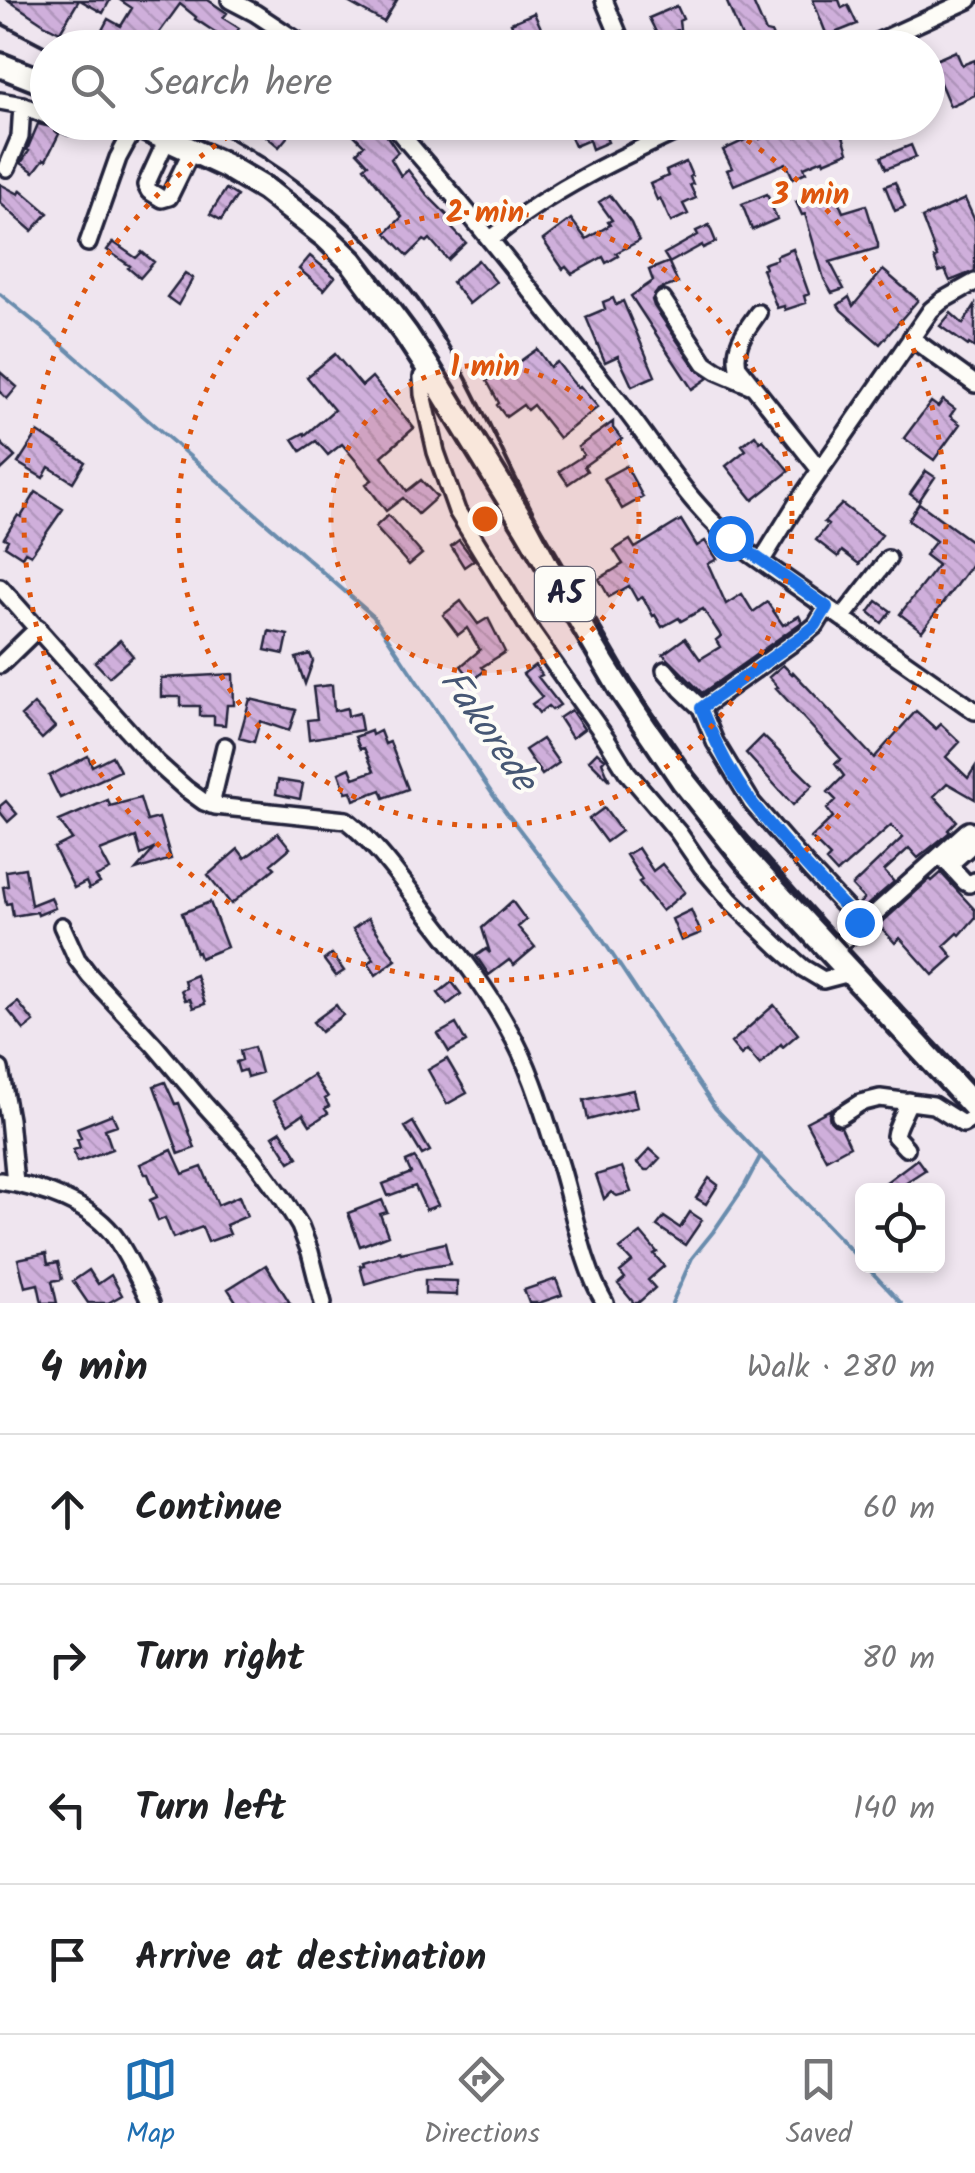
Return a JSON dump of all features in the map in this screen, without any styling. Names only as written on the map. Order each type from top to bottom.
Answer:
[{"type":"highway","points":[[0,65],[30,77]]},
{"type":"highway","name":"A5","points":[[168,140],[226,166],[265,190],[352,262],[429,370],[622,691],[684,782],[746,860],[975,1106]]},
{"type":"street","points":[[230,0],[281,30]]},
{"type":"street","points":[[604,0],[616,30]]},
{"type":"street","points":[[903,30],[969,0]]},
{"type":"street","points":[[0,101],[30,108]]},
{"type":"street","points":[[7,168],[20,138],[22,105]]},
{"type":"street","points":[[88,243],[126,140]]},
{"type":"street","points":[[168,140],[146,188],[162,199],[169,197],[192,150]]},
{"type":"street","points":[[405,140],[616,397],[701,511],[730,538],[975,712]]},
{"type":"street","points":[[490,240],[545,198],[643,140]]},
{"type":"street","points":[[153,166],[178,178]]},
{"type":"street","points":[[762,560],[931,310],[975,282]]},
{"type":"street","points":[[664,300],[705,363],[751,385]]},
{"type":"street","points":[[758,313],[742,336],[736,357],[738,367],[820,470]]},
{"type":"street","points":[[910,338],[975,384]]},
{"type":"street","points":[[429,370],[422,377],[423,394],[436,452],[457,511],[532,633],[628,772],[702,867],[803,968],[823,980],[842,964],[841,942],[975,838]]},
{"type":"street","points":[[842,618],[888,559]]},
{"type":"street","points":[[0,587],[186,789],[211,805],[346,820],[380,853],[454,947],[510,1030],[533,1080],[587,1263],[604,1303]]},
{"type":"street","points":[[701,708],[805,634],[827,607]]},
{"type":"street","points":[[0,664],[38,628]]},
{"type":"street","points":[[665,670],[701,708],[752,803],[861,926]]},
{"type":"street","points":[[211,805],[225,746]]},
{"type":"street","points":[[945,861],[969,884],[975,881]]},
{"type":"street","points":[[62,926],[77,959],[90,976],[254,1159],[284,1200],[310,1252],[323,1303]]},
{"type":"street","points":[[0,1068],[10,1119],[8,1182],[70,1201],[106,1227],[152,1303]]},
{"type":"street","points":[[840,1116],[880,1098],[933,1105],[959,1123],[975,1117]]},
{"type":"street","points":[[906,1148],[895,1132],[909,1101]]},
{"type":"building","points":[[8,0],[79,0],[61,30],[44,24]]},
{"type":"building","points":[[80,0],[110,0],[103,13]]},
{"type":"building","points":[[120,0],[208,0],[227,13],[223,18],[239,28],[212,30],[180,4],[161,30],[102,30],[108,19],[121,26],[132,8]]},
{"type":"building","points":[[344,0],[397,0],[384,22]]},
{"type":"building","points":[[726,0],[752,0],[765,30],[739,30]]},
{"type":"building","points":[[813,0],[839,0],[842,8],[848,5],[857,24],[842,30],[825,30]]},
{"type":"building","points":[[677,6],[683,19],[678,30],[655,30],[649,18]]},
{"type":"building","points":[[534,13],[542,30],[514,30],[511,23]]},
{"type":"building","points":[[956,51],[962,65],[975,60],[975,95],[950,106],[945,94],[945,56]]},
{"type":"building","points":[[31,140],[56,140],[46,160],[34,172],[21,163]]},
{"type":"building","points":[[359,140],[390,140],[398,152],[391,159],[401,176],[408,170],[451,219],[447,223],[466,243],[448,260],[430,239],[408,256],[386,233],[402,217],[364,167],[368,164],[357,152],[364,145]]},
{"type":"building","points":[[589,140],[607,140],[608,142],[592,149]]},
{"type":"building","points":[[745,140],[844,140],[848,152],[804,167],[806,172],[793,178],[786,163],[734,185],[727,170],[732,168],[723,150]]},
{"type":"building","points":[[911,145],[916,157],[886,169],[881,157]]},
{"type":"building","points":[[686,162],[696,198],[683,204],[688,214],[671,222],[650,184]]},
{"type":"building","points":[[895,182],[905,207],[895,211],[885,186]]},
{"type":"building","points":[[0,184],[19,194],[21,190],[48,213],[32,231],[0,203]]},
{"type":"building","points":[[226,189],[237,196],[221,220],[210,214]]},
{"type":"building","points":[[821,192],[824,201],[836,196],[843,212],[866,205],[878,244],[878,248],[830,262],[844,289],[832,293],[824,279],[805,214],[796,202]]},
{"type":"building","points":[[767,194],[777,219],[752,230],[742,204]]},
{"type":"building","points":[[610,195],[639,241],[606,263],[603,257],[572,274],[566,267],[563,269],[543,240],[571,219],[586,239],[610,225],[612,220],[599,202]]},
{"type":"building","points":[[965,199],[975,221],[975,271],[950,281],[945,270],[939,272],[922,218]]},
{"type":"building","points":[[709,225],[716,242],[669,263],[678,283],[658,290],[652,300],[696,369],[708,378],[692,389],[631,296],[653,281],[649,270],[669,262],[664,254]]},
{"type":"building","points":[[113,242],[136,258],[142,252],[154,262],[140,278],[107,250]]},
{"type":"building","points":[[793,249],[809,294],[804,296],[806,303],[785,310],[784,306],[777,308],[762,269],[763,264]]},
{"type":"building","points":[[310,256],[335,277],[324,290],[299,269]]},
{"type":"building","points":[[478,260],[496,282],[469,304],[452,282]]},
{"type":"building","points":[[883,270],[918,300],[880,344],[838,305],[849,297],[853,306]]},
{"type":"building","points":[[185,273],[193,278],[178,305],[167,297]]},
{"type":"building","points":[[613,298],[616,305],[623,301],[655,376],[632,386],[618,356],[605,362],[586,317],[605,309],[603,302]]},
{"type":"building","points":[[975,305],[975,348],[940,326],[951,313],[963,324]]},
{"type":"building","points":[[537,349],[550,367],[557,362],[598,407],[559,438],[533,405],[527,410],[523,405],[506,417],[487,381]]},
{"type":"building","points":[[335,354],[362,386],[372,377],[414,428],[382,456],[407,491],[421,480],[437,497],[418,514],[403,498],[386,511],[366,484],[372,480],[342,444],[328,455],[316,441],[301,451],[293,439],[305,435],[334,410],[307,377]]},
{"type":"building","points":[[0,372],[17,387],[7,399],[0,392]]},
{"type":"building","points":[[943,400],[955,409],[950,416],[960,424],[934,460],[904,438],[931,402],[938,407]]},
{"type":"building","points":[[613,422],[622,439],[584,466],[587,471],[568,484],[559,471],[584,455],[578,447]]},
{"type":"building","points":[[38,432],[85,462],[73,482],[49,467],[43,478],[18,463]]},
{"type":"building","points":[[755,435],[789,471],[753,500],[726,466],[746,450],[742,445]]},
{"type":"building","points":[[0,442],[15,457],[0,471]]},
{"type":"building","points":[[626,466],[643,497],[622,509],[604,478]]},
{"type":"building","points":[[926,471],[935,477],[919,501],[910,494]]},
{"type":"building","points":[[36,492],[63,509],[31,555],[25,552],[22,557],[5,546],[8,540],[4,538]]},
{"type":"building","points":[[919,503],[975,544],[975,560],[922,631],[900,614],[938,565],[925,555],[936,541],[908,520]]},
{"type":"building","points":[[842,504],[882,535],[859,564],[842,551],[838,557],[816,540],[828,525],[824,522]]},
{"type":"building","points":[[388,515],[422,554],[409,565],[375,527]]},
{"type":"building","points":[[681,520],[697,546],[705,541],[717,559],[708,564],[726,604],[742,594],[753,612],[767,602],[783,625],[799,616],[802,622],[702,693],[663,654],[685,638],[700,659],[720,647],[716,640],[721,636],[703,609],[662,627],[643,597],[637,600],[629,586],[609,597],[599,579],[623,564],[614,550],[630,540],[635,548]]},
{"type":"building","points":[[459,540],[474,560],[464,567],[451,546]]},
{"type":"building","points":[[461,601],[478,624],[488,618],[505,652],[482,667],[485,670],[473,681],[461,666],[480,650],[467,628],[458,635],[443,615]]},
{"type":"building","points":[[877,601],[891,611],[882,623],[869,612]]},
{"type":"building","points":[[269,631],[288,635],[284,654],[265,650]]},
{"type":"building","points":[[120,640],[133,656],[109,677],[95,662]]},
{"type":"building","points":[[310,654],[313,661],[305,684],[296,658]]},
{"type":"building","points":[[535,665],[542,675],[538,677],[560,705],[552,710],[548,706],[539,713],[532,704],[542,697],[523,674]]},
{"type":"building","points":[[783,665],[874,758],[916,711],[936,729],[941,724],[960,742],[946,757],[968,778],[975,767],[975,799],[947,783],[934,796],[957,821],[950,832],[918,858],[909,848],[884,871],[894,882],[864,908],[859,904],[864,899],[852,886],[903,837],[891,825],[837,873],[826,861],[830,857],[811,838],[833,817],[827,809],[836,800],[828,792],[844,776],[835,764],[841,759],[769,677]]},
{"type":"building","points":[[233,674],[234,705],[227,705],[225,725],[214,724],[214,716],[200,716],[200,706],[181,706],[181,697],[161,697],[161,678]]},
{"type":"building","points":[[332,685],[334,711],[347,708],[348,716],[359,713],[362,730],[309,739],[307,720],[317,719],[313,687]]},
{"type":"building","points":[[250,699],[296,710],[289,731],[260,721],[254,742],[239,738]]},
{"type":"building","points":[[34,704],[55,727],[42,739],[21,716]]},
{"type":"building","points":[[571,710],[584,729],[572,738],[559,718]]},
{"type":"building","points":[[371,731],[372,735],[380,731],[385,744],[390,742],[408,789],[384,798],[381,790],[354,800],[351,791],[346,792],[339,773],[350,768],[354,778],[374,771],[355,737]]},
{"type":"building","points":[[763,736],[813,785],[793,805],[746,753]]},
{"type":"building","points":[[542,739],[559,763],[542,775],[525,750]]},
{"type":"building","points":[[597,752],[605,759],[602,762],[610,781],[589,760]]},
{"type":"building","points":[[88,756],[92,766],[112,756],[120,771],[60,798],[49,776]]},
{"type":"building","points":[[278,780],[303,784],[300,799],[276,794]]},
{"type":"building","points":[[140,798],[147,821],[159,818],[171,859],[136,870],[155,848],[141,855],[136,837],[100,851],[110,870],[96,877],[100,883],[89,889],[86,882],[74,888],[54,848],[72,839],[59,821],[108,800],[110,806]]},
{"type":"building","points":[[6,801],[17,814],[8,822],[0,812]]},
{"type":"building","points":[[604,808],[621,831],[606,842],[589,819]]},
{"type":"building","points":[[278,833],[290,848],[271,864],[275,868],[231,904],[208,875],[238,849],[245,858]]},
{"type":"building","points":[[638,848],[653,871],[662,864],[685,892],[662,911],[639,882],[642,880],[626,855]]},
{"type":"building","points":[[25,868],[31,905],[51,897],[55,908],[38,915],[37,912],[13,916],[3,887],[8,886],[6,871]]},
{"type":"building","points":[[941,873],[975,910],[975,918],[944,946],[953,957],[933,975],[900,938],[895,943],[879,925]]},
{"type":"building","points":[[512,901],[526,920],[518,927],[535,947],[514,965],[509,960],[489,975],[476,956],[486,949],[490,953],[482,928]]},
{"type":"building","points":[[210,902],[227,947],[200,958],[182,913]]},
{"type":"building","points":[[691,910],[701,933],[681,941],[672,919]]},
{"type":"building","points":[[368,918],[396,960],[376,975],[368,963],[374,959],[353,929]]},
{"type":"building","points":[[332,954],[344,971],[336,976],[324,960]]},
{"type":"building","points":[[196,975],[205,1004],[193,1008],[181,990],[186,988],[184,980]]},
{"type":"building","points":[[452,982],[461,994],[447,1005],[438,993]]},
{"type":"building","points":[[18,1002],[34,1022],[24,1030],[8,1010]]},
{"type":"building","points":[[336,1005],[343,1015],[321,1032],[313,1022]]},
{"type":"building","points":[[774,1005],[798,1034],[760,1065],[747,1050],[741,1055],[731,1043]]},
{"type":"building","points":[[456,1024],[466,1042],[449,1052],[438,1034]]},
{"type":"building","points":[[254,1047],[261,1073],[247,1077],[245,1070],[239,1072],[236,1062],[242,1060],[240,1051]]},
{"type":"building","points":[[447,1059],[467,1093],[447,1104],[428,1070]]},
{"type":"building","points":[[313,1075],[328,1097],[328,1113],[310,1125],[303,1114],[288,1124],[273,1101]]},
{"type":"building","points":[[165,1082],[175,1104],[179,1103],[195,1148],[179,1154],[154,1086]]},
{"type":"building","points":[[633,1090],[637,1107],[588,1120],[584,1100]]},
{"type":"building","points":[[831,1109],[830,1121],[841,1127],[850,1146],[826,1159],[806,1122]]},
{"type":"building","points":[[112,1114],[117,1125],[105,1129],[112,1149],[77,1162],[73,1150],[80,1148],[77,1139],[81,1138],[77,1128]]},
{"type":"building","points":[[413,1122],[430,1151],[422,1155],[405,1127]]},
{"type":"building","points":[[281,1131],[298,1157],[290,1162],[273,1136]]},
{"type":"building","points":[[650,1149],[660,1158],[645,1170],[637,1163]]},
{"type":"building","points":[[172,1150],[183,1174],[202,1167],[218,1205],[239,1196],[247,1216],[226,1225],[230,1234],[208,1242],[202,1227],[173,1238],[165,1218],[158,1221],[150,1200],[157,1197],[140,1164]]},
{"type":"building","points":[[415,1158],[438,1205],[426,1210],[415,1186],[388,1196],[383,1184],[411,1173],[406,1162]]},
{"type":"building","points":[[917,1159],[925,1170],[905,1183],[885,1183]]},
{"type":"building","points":[[622,1167],[631,1192],[617,1196],[611,1192],[604,1199],[596,1175]]},
{"type":"building","points":[[709,1178],[718,1185],[706,1204],[696,1198]]},
{"type":"building","points":[[382,1200],[387,1212],[380,1214],[388,1235],[360,1246],[348,1213]]},
{"type":"building","points":[[690,1212],[702,1220],[685,1245],[657,1226],[664,1217],[680,1228]]},
{"type":"building","points":[[641,1233],[664,1266],[648,1280],[655,1288],[634,1303],[618,1284],[625,1278],[620,1272],[632,1262],[620,1249]]},
{"type":"building","points":[[445,1243],[450,1264],[365,1284],[360,1266],[363,1262]]},
{"type":"building","points":[[46,1253],[48,1264],[58,1262],[62,1279],[52,1281],[57,1303],[42,1303],[38,1284],[25,1287],[18,1259]]},
{"type":"building","points":[[266,1265],[290,1303],[237,1303],[228,1289]]},
{"type":"building","points":[[89,1270],[98,1284],[111,1275],[122,1295],[108,1303],[88,1303],[73,1281]]},
{"type":"building","points":[[556,1279],[562,1295],[529,1303],[524,1290]]},
{"type":"building","points":[[425,1280],[457,1281],[457,1295],[425,1294]]},
{"type":"waterway","name":"Fakorede","points":[[0,294],[373,616],[493,795],[594,927],[715,1108],[855,1255]]},
{"type":"waterway","points":[[672,1303],[692,1258],[744,1187],[761,1155]]},
{"type":"waterway","name":"Fakorede","points":[[873,1273],[901,1303]]},
{"type":"railway","points":[[0,23],[30,39]]},
{"type":"railway","points":[[233,140],[312,192],[361,235],[406,284],[453,354],[561,566],[660,727],[748,837],[975,1085]]},
{"type":"route","points":[[730,538],[827,607],[805,634],[701,708],[752,803],[859,922]]}]
